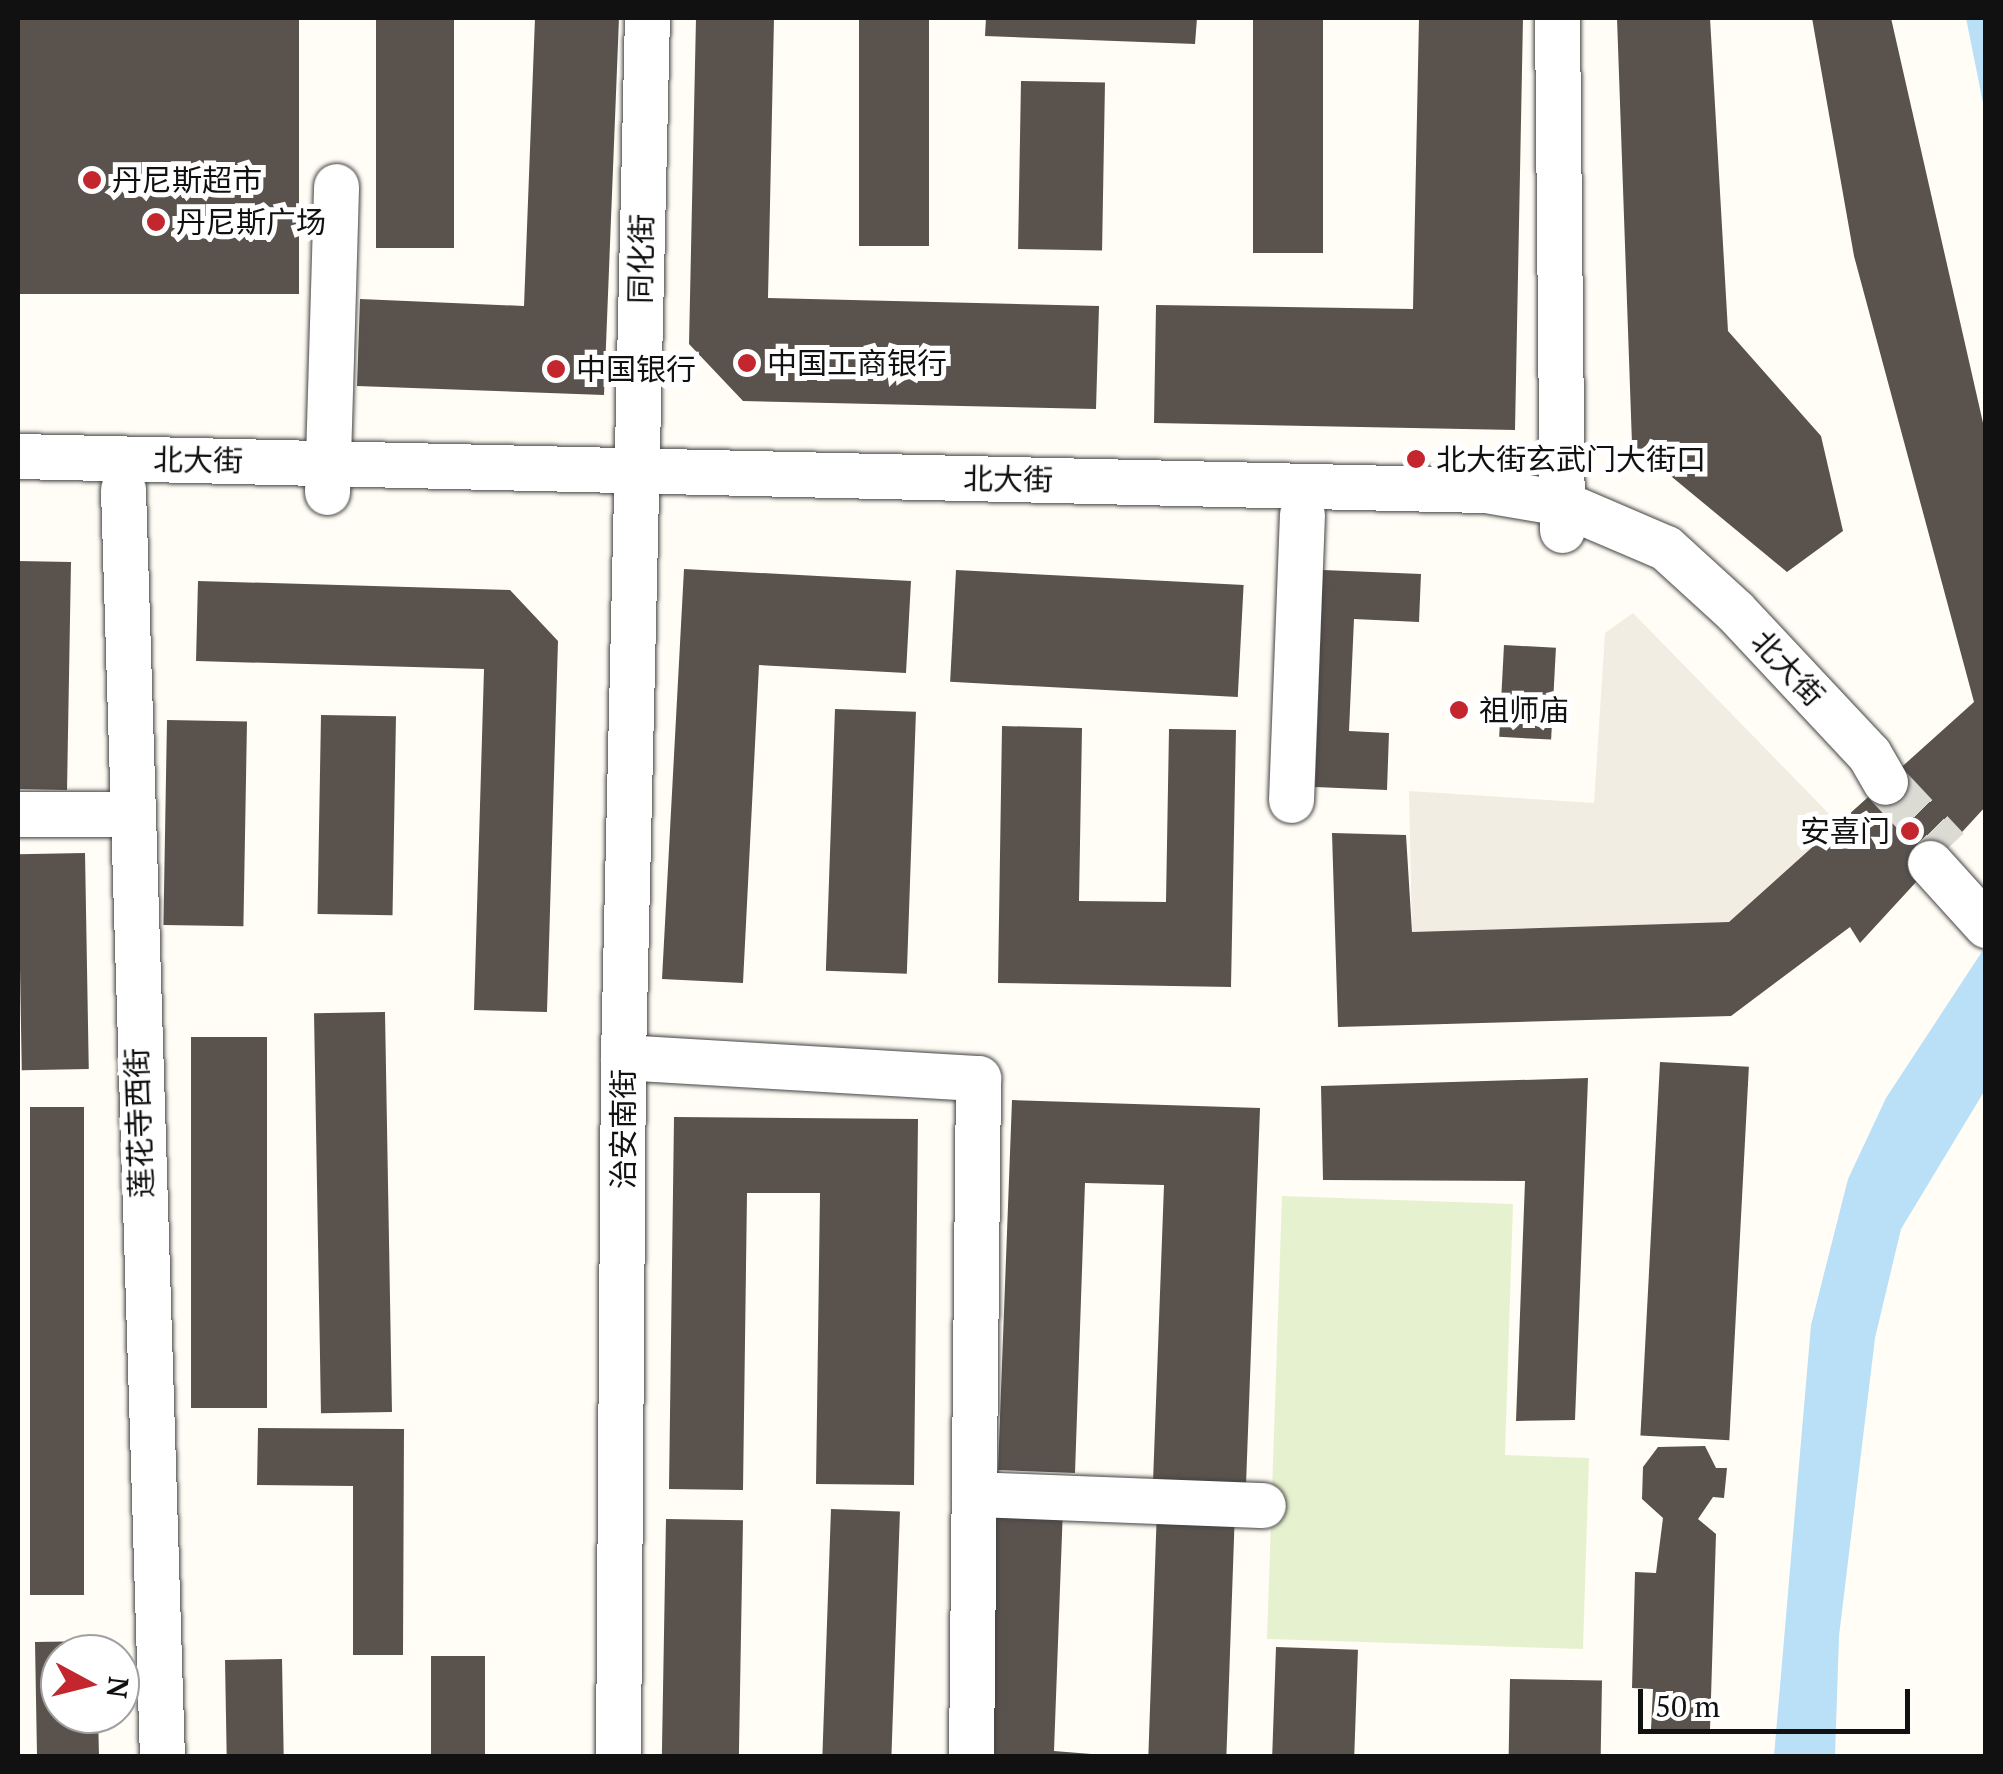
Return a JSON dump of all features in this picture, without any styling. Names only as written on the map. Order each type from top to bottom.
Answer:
[{"type":"street","name":"同化街","points":[[636,486],[647,18]]},
{"type":"street","points":[[1558,18],[1562,516]]},
{"type":"street","points":[[328,479],[336,186]]},
{"type":"street","name":"北大街","points":[[18,456],[328,479],[636,486],[1486,490],[1562,516],[1653,570],[1713,623],[1879,788]]},
{"type":"street","name":"北大街","points":[[18,487],[123,489],[328,479]]},
{"type":"street","name":"北大街","points":[[636,486],[1302,514],[1562,516]]},
{"type":"street","name":"治安南街","points":[[618,1756],[623,1058],[636,486]]},
{"type":"street","name":"莲花寺西街","points":[[123,489],[128,814],[162,1756]]},
{"type":"street","points":[[1290,800],[1302,514]]},
{"type":"street","points":[[18,814],[128,814]]},
{"type":"street","points":[[1986,879],[1939,856],[1986,925]]},
{"type":"street","points":[[623,1058],[978,1078],[971,1756]]},
{"type":"street","points":[[974,1494],[1263,1505]]},
{"type":"green space","points":[[1282,1196],[1513,1204],[1505,1455],[1589,1458],[1583,1649],[1267,1639]]},
{"type":"shaded area","points":[[1633,613],[1839,824],[1729,922],[1412,932],[1409,791],[1594,803],[1605,633]]},
{"type":"water","points":[[1966,18],[1985,18],[1985,113]]},
{"type":"water","points":[[1985,947],[1985,1090],[1901,1229],[1875,1338],[1839,1636],[1835,1756],[1774,1756],[1811,1325],[1848,1179],[1886,1098]]},
{"type":"building","name":"丹尼斯广场","points":[[18,18],[299,18],[299,294],[18,294]]},
{"type":"building","points":[[376,18],[454,18],[454,248],[376,248]]},
{"type":"building","points":[[535,18],[619,18],[604,395],[357,386],[360,299],[524,306]]},
{"type":"building","points":[[696,18],[774,18],[768,298],[1099,306],[1096,409],[743,401],[689,344]]},
{"type":"building","points":[[859,18],[929,18],[929,246],[859,246]]},
{"type":"building","points":[[986,18],[1197,18],[1195,44],[985,36]]},
{"type":"building","points":[[1253,18],[1323,18],[1323,253],[1253,253]]},
{"type":"building","points":[[1419,18],[1523,18],[1515,430],[1154,423],[1156,305],[1413,309]]},
{"type":"building","points":[[1617,18],[1710,18],[1728,331],[1821,436],[1843,531],[1787,572],[1632,444]]},
{"type":"building","points":[[1812,18],[1891,18],[1986,436],[1986,806],[1860,943],[1850,927],[1731,1016],[1338,1027],[1332,833],[1406,835],[1412,932],[1729,922],[1974,702],[1854,256]]},
{"type":"building","points":[[1021,81],[1105,82],[1102,250],[1018,249]]},
{"type":"building","points":[[18,561],[71,562],[67,790],[18,789]]},
{"type":"building","points":[[684,569],[911,581],[906,673],[759,665],[743,983],[662,979]]},
{"type":"building","points":[[956,570],[1244,585],[1238,697],[950,682]]},
{"type":"building","points":[[1323,570],[1421,574],[1419,622],[1354,619],[1349,731],[1389,733],[1387,790],[1315,787]]},
{"type":"building","points":[[198,581],[510,590],[558,641],[547,1012],[474,1010],[484,669],[196,661]]},
{"type":"building","points":[[1504,645],[1556,648],[1551,740],[1499,737]]},
{"type":"building","points":[[835,709],[916,712],[907,974],[826,971]]},
{"type":"building","points":[[321,715],[396,716],[393,915],[318,914]]},
{"type":"building","points":[[167,720],[247,721],[243,926],[163,925]]},
{"type":"building","points":[[1002,726],[1082,728],[1079,901],[1166,902],[1169,729],[1236,730],[1231,987],[998,983]]},
{"type":"building","points":[[85,853],[89,1069],[22,1070],[18,854]]},
{"type":"building","points":[[385,1012],[392,1412],[321,1413],[314,1013]]},
{"type":"building","points":[[191,1037],[267,1037],[267,1408],[191,1408]]},
{"type":"building","points":[[1660,1062],[1749,1067],[1729,1440],[1640,1435]]},
{"type":"building","points":[[1588,1078],[1575,1420],[1516,1421],[1525,1181],[1323,1180],[1321,1086]]},
{"type":"building","points":[[1012,1100],[1260,1108],[1246,1485],[1153,1482],[1164,1185],[1085,1183],[1075,1473],[998,1470]]},
{"type":"building","points":[[30,1107],[84,1107],[84,1595],[30,1595]]},
{"type":"building","points":[[674,1117],[918,1119],[914,1485],[816,1484],[820,1193],[747,1193],[743,1490],[669,1489]]},
{"type":"building","points":[[258,1428],[404,1429],[403,1655],[353,1655],[353,1486],[257,1485]]},
{"type":"building","points":[[1705,1446],[1716,1468],[1727,1468],[1724,1498],[1713,1497],[1698,1519],[1716,1534],[1710,1730],[1651,1729],[1653,1689],[1632,1688],[1635,1572],[1656,1573],[1663,1518],[1642,1499],[1643,1467],[1658,1447]]},
{"type":"building","points":[[990,1504],[1063,1507],[1054,1751],[1116,1756],[981,1756]]},
{"type":"building","points":[[1157,1508],[1235,1511],[1226,1756],[1148,1756]]},
{"type":"building","points":[[831,1509],[900,1511],[891,1756],[822,1756]]},
{"type":"building","points":[[666,1519],[743,1520],[739,1756],[662,1756]]},
{"type":"building","points":[[35,1642],[40,1642],[40,1734],[98,1734],[99,1756],[37,1756]]},
{"type":"building","points":[[1276,1647],[1358,1650],[1354,1756],[1272,1756]]},
{"type":"building","points":[[431,1656],[485,1656],[485,1756],[431,1756]]},
{"type":"building","points":[[282,1659],[284,1756],[227,1756],[225,1660]]},
{"type":"building","points":[[1510,1679],[1602,1681],[1601,1756],[1509,1756]]},
{"type":"tunnel","points":[[1885,782],[1947,848]]},
{"type":"place","name":"丹尼斯超市","points":[[92,180]]},
{"type":"place","name":"丹尼斯广场","points":[[156,222]]},
{"type":"place","name":"中国工商银行","points":[[747,363]]},
{"type":"place","name":"中国银行","points":[[556,369]]},
{"type":"place","name":"北大街玄武门大街口","points":[[1416,459]]},
{"type":"place","name":"祖师庙","points":[[1459,710]]},
{"type":"place","name":"安喜门","points":[[1910,831]]}]
